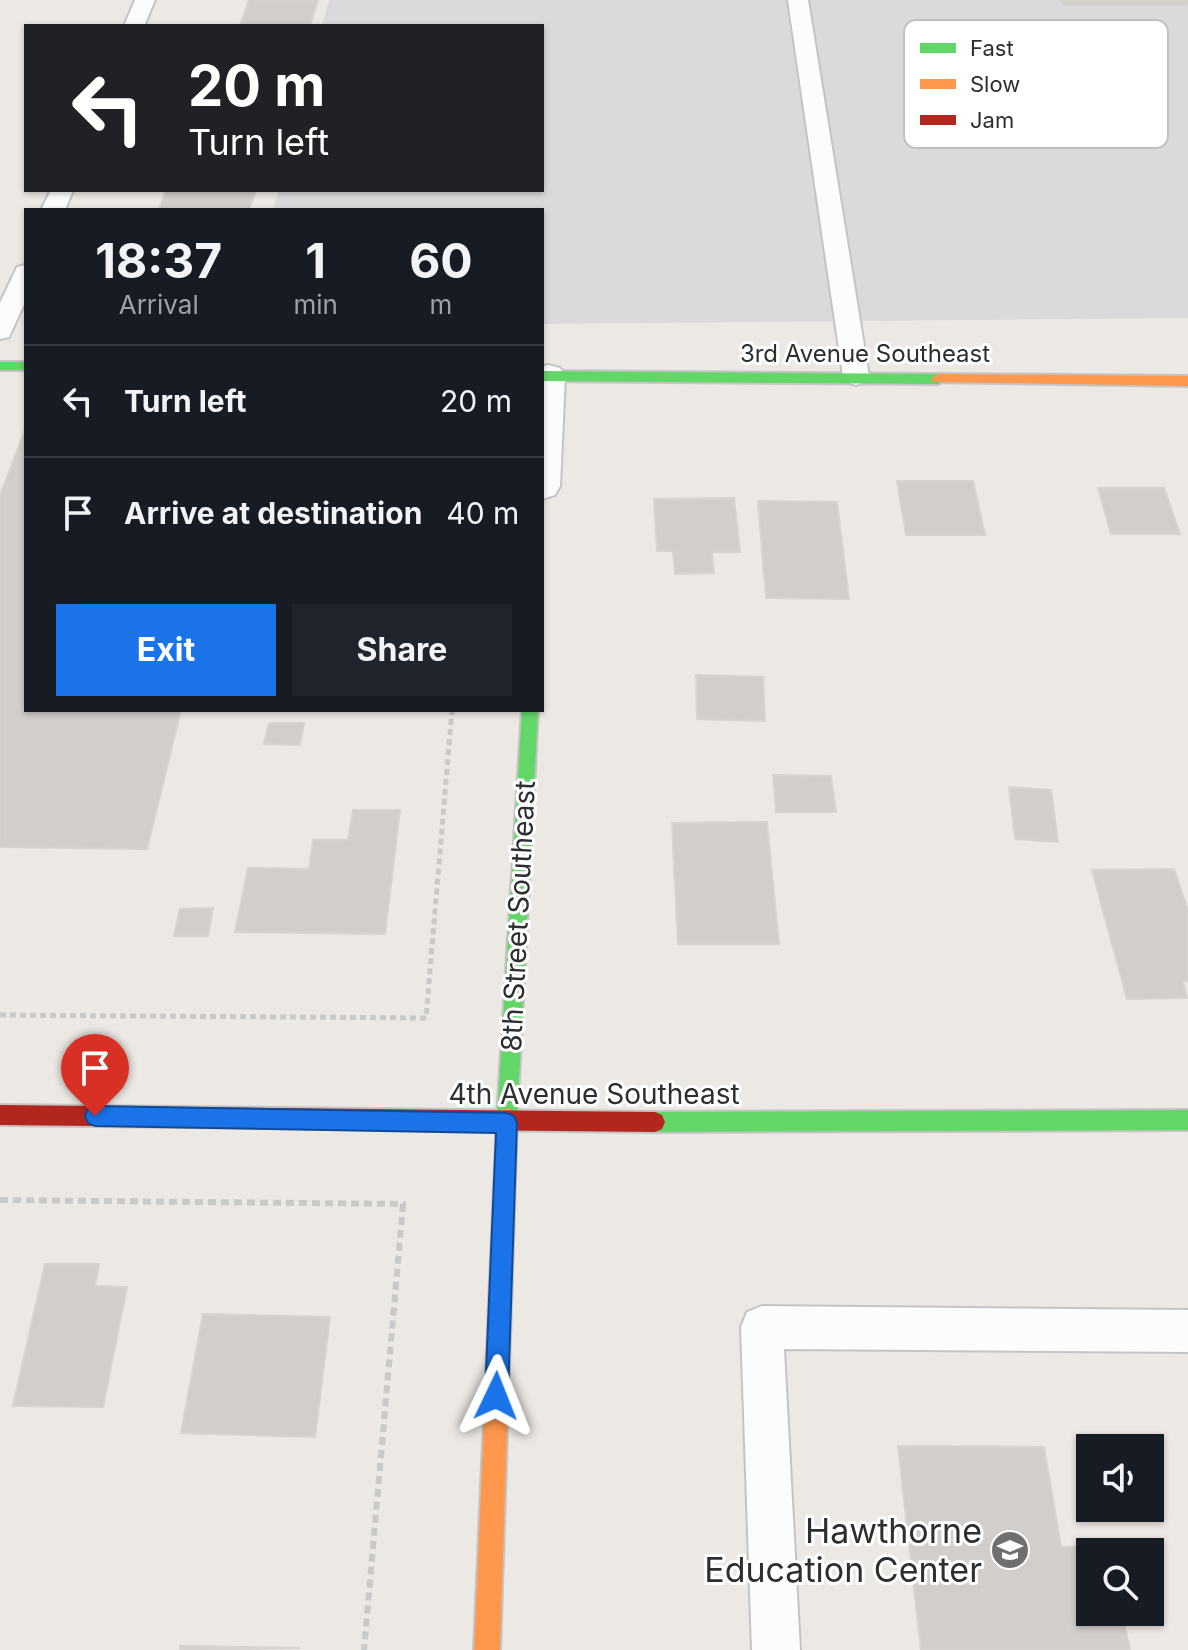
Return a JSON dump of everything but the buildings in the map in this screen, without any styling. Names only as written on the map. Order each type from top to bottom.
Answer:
[{"type":"street","points":[[0,366],[24,366]]},
{"type":"street","name":"3rd Avenue Southeast","points":[[545,376],[856,376],[1188,381]]},
{"type":"street","points":[[544,413],[545,376]]},
{"type":"street","name":"8th Street Southeast","points":[[487,1650],[507,1123],[530,712]]},
{"type":"street","name":"4th Avenue Southeast","points":[[0,1115],[507,1123],[1188,1120]]},
{"type":"lane","points":[[135,24],[145,0]]},
{"type":"lane","points":[[798,0],[856,376]]},
{"type":"lane","points":[[0,331],[24,277]]},
{"type":"lane","points":[[776,1650],[762,1327],[1188,1331]]},
{"type":"path","points":[[0,1015],[426,1018],[452,712]]},
{"type":"path","points":[[0,1200],[403,1204],[364,1650]]},
{"type":"shaded area","points":[[329,0],[1188,0],[1188,318],[544,324],[544,208],[274,208],[278,192],[544,192],[544,24],[323,24]]},
{"type":"traffic: fast","points":[[0,366],[24,366]]},
{"type":"traffic: fast","points":[[544,376],[938,379]]},
{"type":"traffic: fast","points":[[507,1118],[530,712]]},
{"type":"traffic: fast","points":[[655,1122],[1188,1120]]},
{"type":"traffic: slow","points":[[938,379],[1188,381]]},
{"type":"traffic: slow","points":[[487,1650],[507,1118]]},
{"type":"traffic: jam","points":[[0,1115],[655,1122]]},
{"type":"place","name":"Hawthorne Education Center","points":[[1010,1550]]},
{"type":"route","points":[[95,1116],[507,1123],[496,1396]]}]
